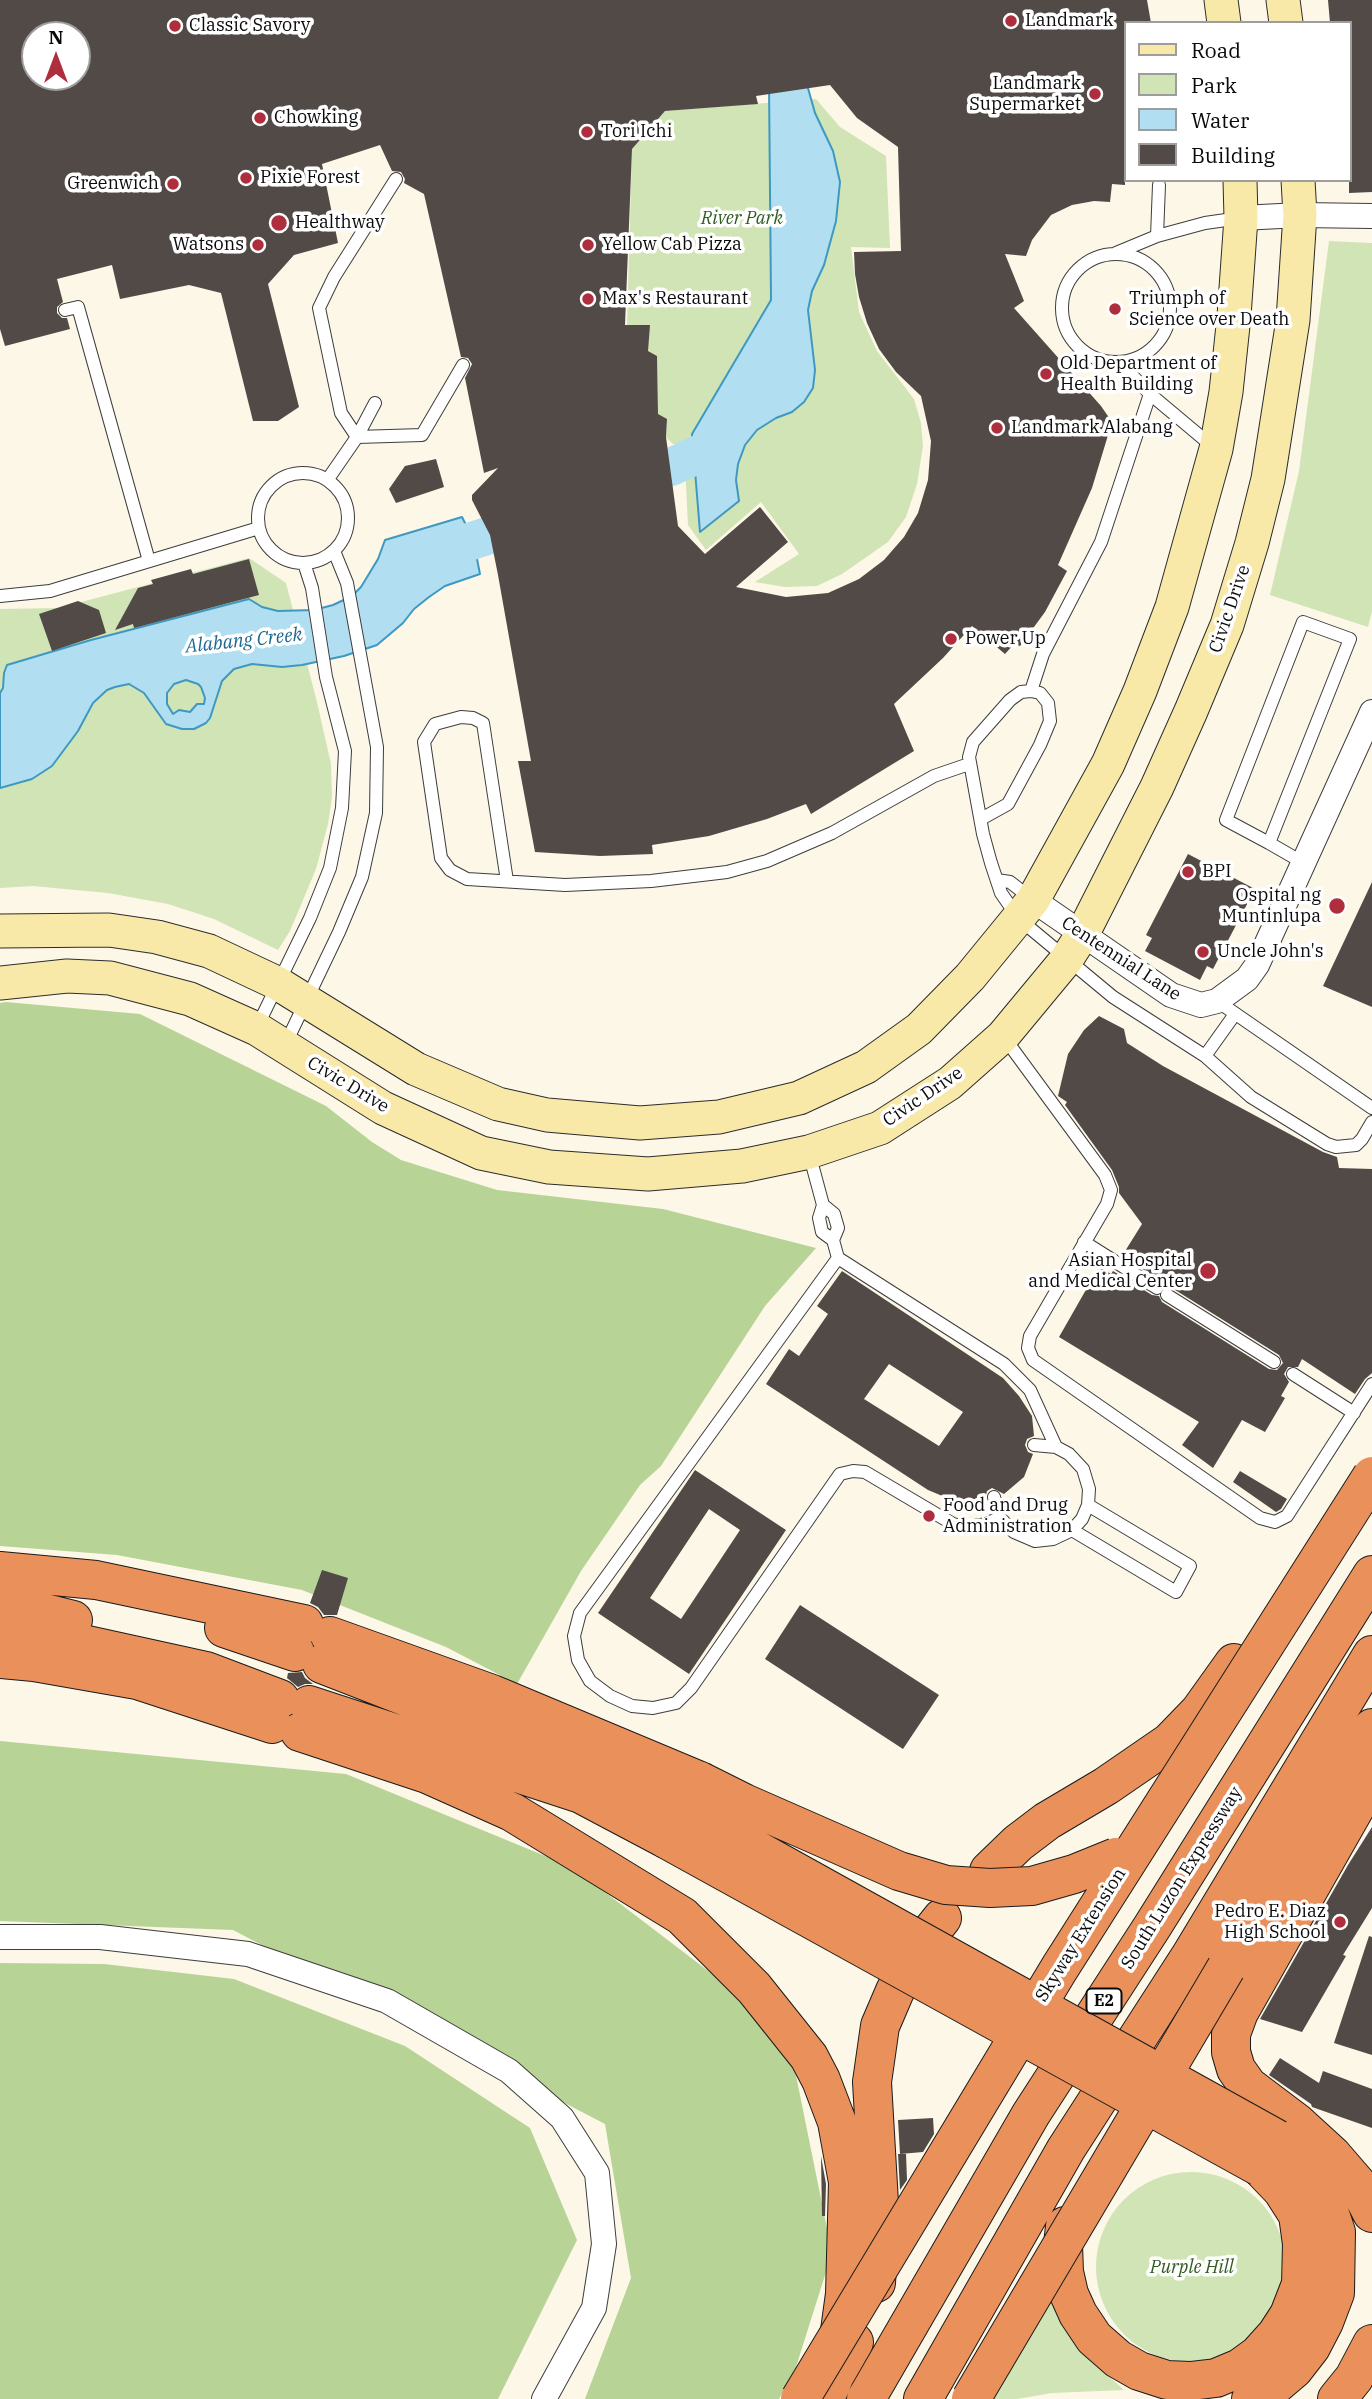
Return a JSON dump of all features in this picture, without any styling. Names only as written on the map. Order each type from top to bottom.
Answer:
[{"type":"highway","points":[[989,1871],[1018,1843],[1047,1821],[1106,1786],[1170,1742],[1199,1712],[1224,1679],[1372,1454]]},
{"type":"highway","name":"Skyway Extension","points":[[800,2399],[1059,1969],[1372,1476]]},
{"type":"highway","points":[[0,1659],[34,1662],[137,1680],[290,1715],[580,1794],[683,1809],[744,1803],[899,1871],[946,1885],[990,1888],[1032,1886],[1074,1874],[1116,1857],[1158,1824],[1186,1786],[1372,1490]]},
{"type":"highway","points":[[0,1571],[96,1580],[126,1586],[233,1632],[313,1644],[683,1809],[1277,2139],[1296,2157],[1312,2178],[1336,2232],[1335,2293],[1311,2347],[1294,2369],[1274,2386],[1251,2399]]},
{"type":"highway","name":"South Luzon Expressway","points":[[866,2399],[1031,2114],[1372,1575]]},
{"type":"highway","points":[[0,1602],[132,1636],[290,1715],[512,1812],[682,1916],[754,1988],[809,2057],[821,2080],[836,2122],[848,2182],[848,2225],[845,2294],[830,2387]]},
{"type":"highway","points":[[0,1631],[83,1644],[206,1671]]},
{"type":"highway","points":[[923,2399],[1066,2149],[1191,1955],[1372,1654]]},
{"type":"highway","points":[[971,2399],[1226,1968],[1372,1728]]},
{"type":"highway","points":[[1372,1778],[1239,2012],[1231,2034],[1231,2052],[1236,2069],[1248,2086],[1297,2123],[1332,2155],[1357,2184],[1372,2213]]},
{"type":"highway","points":[[683,1809],[1260,2167],[1282,2190],[1298,2216],[1302,2244],[1301,2284],[1289,2315],[1258,2356],[1240,2368],[1216,2378],[1191,2381],[1167,2379],[1139,2371],[1118,2359],[1094,2339],[1069,2294],[1064,2272],[1063,2245],[1066,2215],[1075,2188],[1191,1955]]},
{"type":"highway","points":[[830,2387],[862,2328],[876,2292],[880,2220],[872,2082],[880,2026],[915,1952],[942,1919]]},
{"type":"highway","points":[[1337,2399],[1354,2378],[1372,2344]]},
{"type":"main road","points":[[1221,0],[1224,21]]},
{"type":"main road","points":[[1283,0],[1286,21]]},
{"type":"main road","points":[[0,931],[109,930],[157,937],[209,951],[277,983],[416,1069],[498,1104],[547,1115],[640,1123],[719,1117],[799,1098],[866,1068],[919,1029],[970,977],[1026,909],[1108,764],[1140,691],[1172,607],[1216,449],[1226,392],[1241,218],[1240,182]]},
{"type":"main road","name":"Civic Drive","points":[[0,983],[67,976],[110,978],[190,999],[257,1028],[383,1108],[481,1153],[550,1167],[648,1174],[743,1166],[809,1152],[880,1128],[950,1083],[1003,1036],[1074,947],[1157,788],[1227,625],[1268,479],[1293,320],[1300,215],[1298,182]]},
{"type":"street","points":[[1241,218],[1372,216]]},
{"type":"street","points":[[1226,1008],[1257,965],[1372,712]]},
{"type":"street","name":"Centennial Lane","points":[[1026,909],[1074,947],[1171,995],[1201,1005],[1226,1008]]},
{"type":"street","points":[[0,1937],[100,1937],[248,1954],[387,2001],[509,2071],[562,2118],[597,2173],[604,2244],[594,2308],[544,2399]]},
{"type":"lane","points":[[356,437],[341,413],[319,308],[334,276],[396,179]]},
{"type":"lane","points":[[1157,236],[1159,185]]},
{"type":"lane","points":[[1116,253],[1134,256],[1150,266],[1163,280],[1169,297],[1170,315],[1164,333],[1153,348],[1137,358],[1119,362],[1100,360],[1072,341],[1064,325],[1061,308],[1064,291],[1071,276],[1084,264],[1099,256],[1116,253],[1157,236],[1205,223],[1241,218]]},
{"type":"lane","points":[[65,310],[78,307],[149,561]]},
{"type":"lane","points":[[1119,362],[1150,394],[1216,449]]},
{"type":"lane","points":[[356,437],[422,435],[463,365]]},
{"type":"lane","points":[[1031,691],[1043,654],[1101,542],[1150,394]]},
{"type":"lane","points":[[328,479],[375,403]]},
{"type":"lane","points":[[304,472],[328,479],[340,490],[347,506],[349,522],[344,538],[334,551],[320,560],[304,563],[284,559],[268,546],[259,528],[259,507],[268,489],[284,476],[304,472]]},
{"type":"lane","points":[[0,596],[50,591],[259,528]]},
{"type":"lane","points":[[285,1046],[362,877],[376,813],[376,747],[347,583],[334,551]]},
{"type":"lane","points":[[257,1028],[310,918],[330,868],[342,808],[345,751],[326,677],[312,588],[304,563]]},
{"type":"lane","points":[[1269,843],[1350,639],[1303,622],[1226,820],[1303,862]]},
{"type":"lane","points":[[981,818],[1008,804],[1040,745],[1050,721],[1048,703],[1040,693],[1021,692],[1010,700],[973,742],[969,764],[986,850],[1001,893],[1026,909]]},
{"type":"lane","points":[[507,881],[483,723],[473,718],[461,718],[435,724],[424,742],[441,858],[450,870],[467,879],[565,885],[651,881],[727,872],[767,861],[832,833],[934,776],[969,764]]},
{"type":"lane","points":[[998,880],[1010,882],[1026,909]]},
{"type":"lane","points":[[1074,947],[1113,997],[1205,1056],[1251,1097],[1326,1144],[1336,1147],[1356,1145],[1372,1122]]},
{"type":"lane","points":[[1205,1056],[1226,1008],[1372,1108]]},
{"type":"lane","points":[[1003,1036],[1109,1182],[1110,1198],[1107,1204],[1030,1336],[1028,1348],[1033,1360],[1260,1518],[1275,1522],[1287,1516],[1372,1384]]},
{"type":"lane","points":[[809,1152],[823,1205],[819,1218],[822,1232],[834,1240],[838,1258],[1004,1364],[1030,1390],[1056,1447]]},
{"type":"lane","points":[[1084,1242],[1274,1362]]},
{"type":"lane","points":[[838,1258],[580,1613],[574,1636],[578,1660],[590,1681],[610,1696],[632,1706],[653,1708],[676,1703],[691,1688],[840,1474],[866,1472],[953,1524],[967,1527],[1000,1518]]},
{"type":"lane","points":[[1293,1374],[1354,1413]]},
{"type":"lane","points":[[994,1497],[1000,1518],[1014,1532],[1035,1541],[1053,1539],[1072,1530],[1082,1519],[1088,1505],[1090,1489],[1083,1469],[1069,1454],[1056,1447],[1034,1445]]},
{"type":"lane","points":[[1072,1530],[1176,1592],[1191,1566],[1088,1505]]},
{"type":"green space","name":"River Park","points":[[816,99],[840,127],[886,156],[890,248],[851,247],[859,312],[877,351],[914,399],[921,423],[923,446],[917,484],[906,517],[888,542],[842,574],[817,586],[785,587],[755,582],[799,554],[761,502],[706,550],[688,525],[684,444],[673,444],[666,437],[667,420],[658,414],[657,356],[648,351],[627,325],[632,149],[665,111]]},
{"type":"green space","points":[[1329,241],[1372,243],[1372,611],[1368,627],[1270,595],[1299,471]]},
{"type":"green space","points":[[249,558],[286,583],[331,764],[332,797],[316,869],[290,931],[278,950],[214,919],[168,904],[108,893],[33,886],[0,888],[0,609],[58,608]]},
{"type":"green space","points":[[0,1003],[140,1014],[326,1106],[372,1142],[401,1160],[497,1190],[663,1209],[816,1248],[765,1306],[661,1466],[640,1485],[581,1571],[517,1684],[446,1647],[302,1590],[117,1555],[0,1546]]},
{"type":"green space","points":[[0,1741],[346,1774],[572,1867],[787,2031],[832,2253],[796,2367],[779,2399],[585,2399],[631,2278],[605,2124],[233,1930],[0,1921]]},
{"type":"green space","points":[[0,1963],[104,1964],[234,1979],[405,2046],[530,2128],[577,2240],[498,2399],[0,2399]]},
{"type":"green space","name":"Purple Hill","points":[[1191,2172],[1227,2179],[1258,2200],[1279,2231],[1286,2267],[1279,2303],[1258,2334],[1227,2355],[1191,2362],[1155,2355],[1124,2334],[1103,2303],[1096,2267],[1103,2231],[1124,2200],[1155,2179]]},
{"type":"green space","points":[[1047,2266],[1090,2359],[1124,2390],[1052,2393],[1017,2399],[978,2399]]},
{"type":"water","points":[[806,81],[815,113],[833,151],[840,182],[836,221],[808,310],[815,370],[813,388],[804,402],[792,412],[757,430],[745,445],[736,480],[739,501],[700,532],[692,434],[771,300],[769,85]]},
{"type":"water","points":[[462,517],[466,525],[470,524],[480,574],[445,586],[429,597],[377,645],[344,656],[302,665],[282,667],[252,664],[234,669],[222,681],[210,718],[194,729],[182,729],[166,724],[144,693],[129,684],[107,690],[93,703],[78,731],[52,766],[32,779],[0,788],[0,693],[7,665],[249,599],[262,607],[278,611],[314,610],[333,605],[352,596],[361,587],[378,559],[385,540]],"holes":[[[186,680],[198,684],[205,698],[204,704],[197,704],[190,712],[179,710],[173,714],[167,704],[167,693],[174,684]]]},
{"type":"building","points":[[0,0],[1147,0],[1151,21],[1124,21],[1125,185],[1112,184],[1110,202],[1094,201],[1072,205],[1051,215],[1032,240],[1026,256],[1005,254],[1024,301],[1014,308],[1112,422],[1092,488],[1058,565],[1067,571],[1045,612],[1020,646],[1014,644],[1005,654],[972,626],[943,658],[894,704],[914,751],[811,814],[806,804],[709,836],[652,845],[653,854],[600,856],[535,852],[518,761],[531,761],[498,575],[490,535],[472,500],[472,495],[498,468],[484,473],[465,378],[472,364],[468,358],[461,357],[424,194],[404,183],[401,172],[392,171],[380,145],[322,164],[338,243],[294,255],[268,284],[299,407],[278,421],[253,421],[221,293],[189,285],[120,299],[112,265],[57,279],[63,302],[57,307],[57,313],[62,318],[67,318],[70,329],[5,346],[0,329]],"holes":[[[830,85],[857,118],[898,147],[901,251],[854,252],[855,274],[867,323],[879,349],[896,372],[921,396],[931,441],[928,480],[918,513],[904,537],[884,560],[859,579],[828,593],[786,597],[736,587],[788,542],[760,507],[705,554],[678,526],[666,437],[667,419],[658,414],[657,356],[648,351],[650,325],[625,325],[632,149],[665,111],[758,104],[756,96]]]},
{"type":"building","points":[[1328,0],[1372,0],[1372,192],[1349,193],[1351,21],[1330,21]]},
{"type":"building","points":[[436,459],[444,487],[396,503],[389,489],[405,466]]},
{"type":"building","points":[[249,559],[259,595],[134,628],[133,624],[115,630],[138,588],[153,584],[151,580],[191,569],[193,574]]},
{"type":"building","points":[[78,601],[99,610],[106,633],[52,651],[39,614]]},
{"type":"building","points":[[1188,854],[1255,889],[1213,969],[1207,966],[1200,980],[1145,951],[1152,938],[1146,935]]},
{"type":"building","points":[[1372,882],[1372,1007],[1323,986]]},
{"type":"building","points":[[1099,1016],[1124,1029],[1127,1043],[1163,1066],[1337,1157],[1339,1168],[1372,1169],[1372,1373],[1355,1394],[1302,1359],[1298,1367],[1288,1367],[1284,1374],[1289,1382],[1281,1396],[1285,1398],[1265,1432],[1242,1420],[1213,1468],[1182,1445],[1199,1422],[1059,1337],[1099,1267],[1111,1274],[1113,1271],[1152,1295],[1159,1296],[1162,1302],[1269,1369],[1277,1370],[1283,1363],[1279,1355],[1172,1288],[1165,1287],[1162,1281],[1122,1256],[1142,1224],[1119,1193],[1112,1170],[1065,1105],[1067,1102],[1058,1096],[1068,1054],[1084,1030]]},
{"type":"building","points":[[842,1271],[1003,1378],[1032,1416],[1034,1436],[1027,1439],[1025,1445],[1028,1452],[1033,1454],[1024,1477],[1004,1494],[992,1488],[987,1491],[985,1499],[952,1500],[928,1490],[766,1384],[789,1349],[799,1356],[828,1314],[817,1306]],"holes":[[[889,1364],[963,1412],[939,1446],[864,1399]]]},
{"type":"building","points":[[695,1470],[786,1530],[689,1674],[598,1613]],"holes":[[[709,1509],[740,1530],[681,1619],[650,1598]]]},
{"type":"building","points":[[1240,1471],[1287,1499],[1281,1509],[1276,1512],[1233,1482]]},
{"type":"building","points":[[322,1570],[348,1578],[337,1615],[324,1615],[318,1607],[310,1603]]},
{"type":"building","points":[[800,1605],[939,1695],[903,1749],[765,1659]]},
{"type":"building","points":[[302,1672],[313,1684],[298,1687],[287,1678],[288,1673]]},
{"type":"building","points":[[1372,1827],[1372,1908],[1343,1955],[1346,1956],[1302,2032],[1260,2019],[1348,1865]]},
{"type":"building","points":[[1369,1936],[1372,1937],[1372,2055],[1334,2043]]},
{"type":"building","points":[[1280,2058],[1319,2083],[1323,2071],[1372,2089],[1372,2128],[1312,2107],[1269,2075]]},
{"type":"building","points":[[933,2118],[934,2134],[923,2152],[900,2154],[898,2120]]},
{"type":"building","points":[[898,2154],[906,2154],[907,2180],[900,2190]]},
{"type":"building","points":[[821,2156],[826,2184],[825,2216],[822,2216]]},
{"type":"waterway","name":"Alabang Creek","points":[[671,467],[716,446],[731,422]]},
{"type":"waterway","name":"Alabang Creek","points":[[423,557],[490,535]]},
{"type":"place","name":"Landmark","points":[[1011,21]]},
{"type":"place","name":"Classic Savory","points":[[175,26]]},
{"type":"place","name":"Landmark Supermarket","points":[[1095,94]]},
{"type":"place","name":"Chowking","points":[[260,118]]},
{"type":"place","name":"Tori Ichi","points":[[587,132]]},
{"type":"place","name":"Pixie Forest","points":[[246,178]]},
{"type":"place","name":"Greenwich","points":[[173,184]]},
{"type":"place","name":"Healthway","points":[[279,223]]},
{"type":"place","name":"Watsons","points":[[258,245]]},
{"type":"place","name":"Yellow Cab Pizza","points":[[588,245]]},
{"type":"place","name":"Max's Restaurant","points":[[588,299]]},
{"type":"place","name":"Triumph of Science over Death","points":[[1115,309]]},
{"type":"place","name":"Old Department of Health Building","points":[[1046,374]]},
{"type":"place","name":"Landmark Alabang","points":[[997,428]]},
{"type":"place","name":"Power Up","points":[[951,639]]},
{"type":"place","name":"BPI","points":[[1188,872]]},
{"type":"place","name":"Ospital ng Muntinlupa","points":[[1337,906]]},
{"type":"place","name":"Uncle John's","points":[[1203,952]]},
{"type":"place","name":"Asian Hospital and Medical Center","points":[[1208,1271]]},
{"type":"place","name":"Food and Drug Administration","points":[[929,1516]]},
{"type":"place","name":"Pedro E. Diaz High School","points":[[1340,1922]]}]
